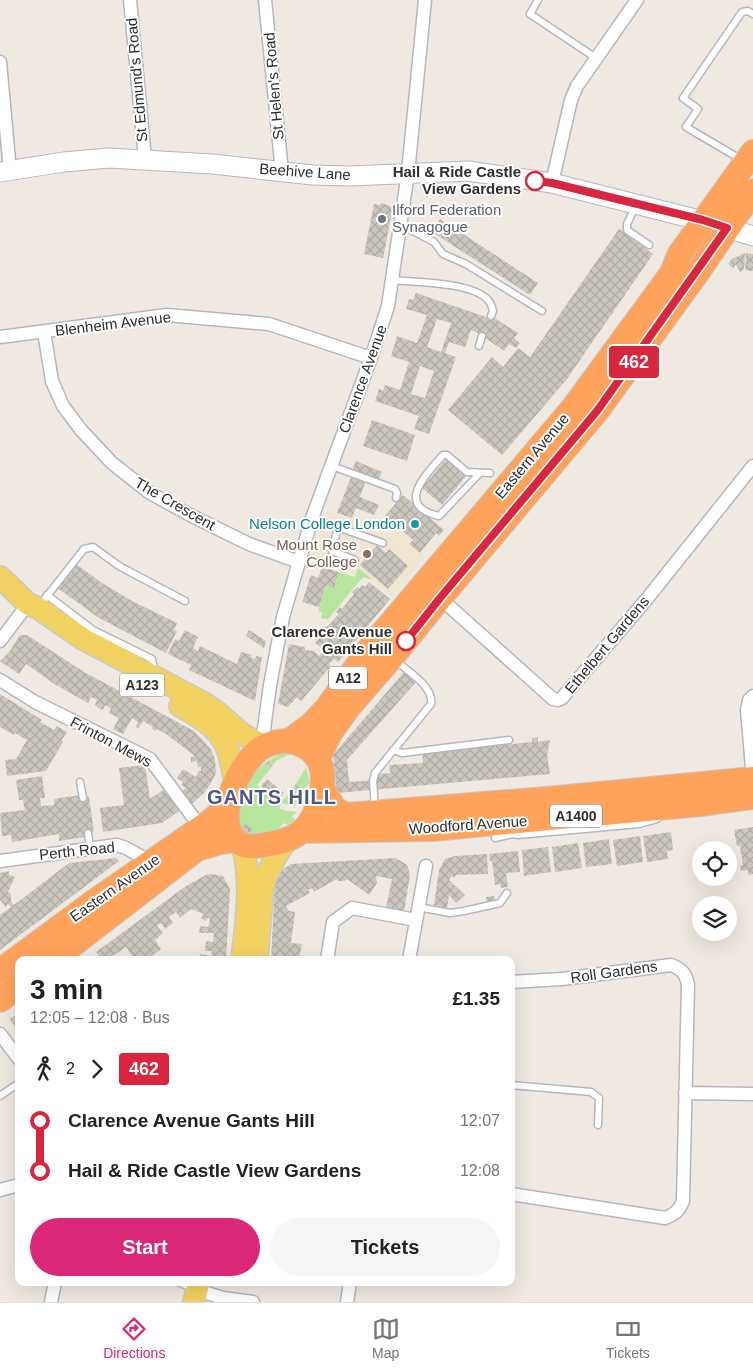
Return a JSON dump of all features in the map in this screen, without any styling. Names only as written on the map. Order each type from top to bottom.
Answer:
[{"type":"highway","points":[[703,220],[713,220],[720,216],[741,189],[751,166]]},
{"type":"highway","name":"Eastern Avenue","points":[[318,758],[331,732],[348,708],[392,658],[597,411],[753,191]]},
{"type":"highway","name":"Eastern Avenue","points":[[289,741],[312,725],[327,708],[369,649],[573,408],[672,273],[679,255],[703,220]]},
{"type":"highway","name":"A12","points":[[672,273],[682,268],[704,239],[713,232],[727,228]]},
{"type":"highway","points":[[261,746],[245,765],[235,782],[229,804],[227,821],[229,829],[239,842],[248,847],[294,836],[315,816],[321,799],[322,788],[322,775],[318,758],[304,746],[297,742],[289,741]]},
{"type":"highway","name":"A12","points":[[261,746],[289,741]]},
{"type":"highway","name":"Woodford Avenue","points":[[322,788],[330,802],[340,813],[346,815],[557,798],[753,779]]},
{"type":"highway","name":"Woodford Avenue","points":[[294,836],[433,829],[505,832],[753,797]]},
{"type":"highway","name":"Eastern Avenue","points":[[20,956],[201,828],[229,804]]},
{"type":"highway","name":"Eastern Avenue","points":[[58,956],[197,849],[220,842],[239,842]]},
{"type":"highway","name":"Eastern Avenue","points":[[0,970],[15,959]]},
{"type":"highway","points":[[0,1000],[15,989]]},
{"type":"main road","name":"Beehive Lane","points":[[5,171],[64,162],[109,158],[212,164],[322,176],[468,171],[552,183],[703,220],[753,236]]},
{"type":"main road","name":"A123","points":[[0,577],[38,602],[31,616],[59,639],[95,661],[202,702],[217,712],[234,729],[261,746]]},
{"type":"main road","name":"A123","points":[[146,679],[216,732],[228,749],[235,782]]},
{"type":"main road","points":[[257,956],[263,885],[277,854],[294,836]]},
{"type":"main road","points":[[239,842],[247,872],[248,892],[242,956]]},
{"type":"street","name":"St Edmund's Road","points":[[130,0],[145,159]]},
{"type":"street","name":"St Helen's Road","points":[[265,0],[282,172]]},
{"type":"street","name":"Clarence Avenue","points":[[261,746],[283,617],[312,518],[386,313],[408,173],[425,0]]},
{"type":"street","points":[[552,183],[571,100],[577,86],[637,0]]},
{"type":"street","points":[[0,62],[5,171]]},
{"type":"street","name":"Blenheim Avenue","points":[[0,337],[167,315],[269,324],[371,358]]},
{"type":"street","name":"The Crescent","points":[[44,332],[52,381],[63,406],[81,430],[112,463],[150,492],[192,516],[249,544],[299,562]]},
{"type":"street","name":"Ethelbert Gardens","points":[[440,598],[553,699],[558,700],[562,698],[646,600],[753,466]]},
{"type":"street","points":[[0,641],[38,602]]},
{"type":"street","name":"Frinton Mews","points":[[0,680],[35,702],[150,760],[201,828]]},
{"type":"street","points":[[753,696],[749,700],[747,710],[753,779]]},
{"type":"street","name":"Perth Road","points":[[0,861],[116,844],[151,862]]},
{"type":"street","points":[[410,956],[426,866]]},
{"type":"street","points":[[329,956],[333,922],[352,908],[417,913]]},
{"type":"street","name":"Roll Gardens","points":[[515,982],[562,979],[671,965],[686,977],[688,986],[683,1201],[679,1210],[665,1218],[515,1195]]},
{"type":"street","points":[[0,1034],[15,1054]]},
{"type":"street","points":[[685,1093],[753,1094]]},
{"type":"street","points":[[0,1189],[15,1186]]},
{"type":"street","points":[[52,1302],[54,1286]]},
{"type":"street","points":[[347,1302],[349,1286]]},
{"type":"street","points":[[192,1289],[223,1298],[253,1302]]},
{"type":"lane","points":[[538,0],[530,14],[596,58]]},
{"type":"lane","points":[[751,166],[686,127],[698,109],[683,98],[742,12],[748,11],[753,14]]},
{"type":"lane","points":[[636,204],[627,224],[627,230],[649,245]]},
{"type":"lane","points":[[399,224],[434,242],[442,254],[466,264],[542,311]]},
{"type":"lane","points":[[391,280],[466,288],[488,300],[493,310],[491,316]]},
{"type":"lane","points":[[478,346],[482,336]]},
{"type":"lane","points":[[478,474],[439,516],[433,515],[416,501],[415,492],[419,484],[443,455],[448,455],[467,472],[478,474],[490,473]]},
{"type":"lane","points":[[332,466],[395,489],[397,493],[396,498]]},
{"type":"lane","points":[[312,518],[383,543]]},
{"type":"lane","points":[[338,527],[332,551],[355,560]]},
{"type":"lane","points":[[38,602],[84,549],[92,547],[119,566],[184,601]]},
{"type":"lane","points":[[376,813],[374,773],[431,704],[432,697],[426,686],[392,658]]},
{"type":"lane","points":[[393,750],[402,752],[509,740]]},
{"type":"lane","points":[[80,782],[83,798]]},
{"type":"lane","points":[[88,833],[90,848]]},
{"type":"lane","points":[[417,913],[464,911],[500,903],[507,893]]},
{"type":"lane","points":[[515,1085],[591,1092],[599,1098],[598,1125]]},
{"type":"lane","points":[[0,1096],[15,1086]]},
{"type":"shaded area","name":"Mount Rose College","points":[[327,511],[388,531],[391,523],[410,539],[408,542],[425,557],[392,596],[358,568],[356,574],[312,559]]},
{"type":"green space","points":[[358,568],[373,580],[363,577],[328,619],[321,618],[322,612],[318,611],[326,585],[334,588],[339,572],[355,577]]},
{"type":"green space","points":[[283,753],[290,754],[276,761],[273,765],[268,761]]},
{"type":"green space","points":[[268,761],[266,764],[271,768],[257,785],[280,804],[290,792],[299,799],[295,806],[282,803],[279,808],[297,812],[292,816],[295,820],[288,825],[284,823],[268,834],[248,835],[251,831],[250,826],[245,825],[241,828],[239,823],[239,806],[241,806],[243,799],[241,798],[248,783]]},
{"type":"green space","points":[[306,767],[310,783],[303,789],[299,797],[291,790],[294,787],[299,791],[301,789],[296,784]]},
{"type":"building","name":"Ilford Federation Synagogue","points":[[381,203],[393,207],[383,258],[364,254],[374,204],[380,205]]},
{"type":"building","points":[[440,219],[538,283],[530,295],[432,232]]},
{"type":"building","points":[[619,229],[653,254],[567,379],[502,455],[448,410],[492,357],[503,367],[518,348],[530,357]]},
{"type":"building","points":[[745,253],[744,270],[740,272],[736,264],[733,268],[728,264],[732,259]]},
{"type":"building","points":[[746,253],[753,254],[753,271],[745,270]]},
{"type":"building","points":[[416,293],[492,319],[493,317],[518,333],[514,338],[520,343],[516,348],[509,344],[504,351],[471,330],[465,347],[449,342],[445,353],[456,357],[429,434],[414,429],[419,416],[375,401],[379,389],[383,391],[385,385],[400,390],[409,362],[391,356],[397,336],[417,343],[427,315],[406,309],[409,299],[413,300]],"holes":[[[437,319],[451,323],[441,352],[427,347]],[[420,366],[434,371],[425,398],[411,394]]]},
{"type":"building","points":[[372,420],[415,435],[407,461],[363,446]]},
{"type":"building","points":[[446,459],[466,476],[442,505],[422,488]]},
{"type":"building","points":[[356,461],[382,472],[378,482],[352,471]]},
{"type":"building","points":[[351,477],[365,483],[360,497],[379,505],[374,515],[356,508],[352,518],[337,513]]},
{"type":"building","name":"Nelson College London","points":[[403,495],[444,530],[439,536],[436,533],[420,553],[409,544],[413,540],[385,516]]},
{"type":"building","points":[[377,545],[386,553],[389,549],[408,566],[388,589],[360,565]]},
{"type":"building","points":[[76,564],[102,583],[132,601],[177,623],[174,630],[177,631],[166,653],[99,618],[56,587]]},
{"type":"building","points":[[322,567],[339,572],[334,588],[326,585],[319,607],[302,602],[311,575],[318,578]]},
{"type":"building","points":[[369,582],[390,599],[338,662],[334,659],[329,664],[331,666],[301,701],[297,697],[288,707],[278,704],[289,644],[305,647],[305,650],[314,651],[319,656],[324,650],[315,643],[324,632],[321,630],[325,626],[327,627],[339,614],[336,612],[340,607],[342,609],[357,587],[359,589],[362,585],[365,587]]},
{"type":"building","points":[[185,630],[198,637],[193,648],[198,651],[200,646],[237,664],[241,652],[252,655],[251,658],[255,659],[256,656],[262,657],[255,701],[189,670],[191,665],[168,654],[175,639],[179,641]]},
{"type":"building","points":[[249,630],[266,641],[264,648],[246,636]]},
{"type":"building","points":[[20,635],[27,635],[84,672],[194,731],[210,748],[215,759],[216,773],[203,794],[192,804],[182,791],[186,788],[181,785],[183,782],[177,778],[183,769],[196,777],[199,771],[201,771],[201,767],[198,767],[197,761],[191,762],[191,757],[195,757],[191,753],[166,734],[157,729],[156,731],[152,729],[153,727],[143,721],[139,728],[136,727],[138,722],[132,718],[123,734],[113,729],[119,718],[109,713],[111,708],[105,705],[103,710],[99,708],[95,705],[97,700],[91,697],[88,703],[56,685],[26,664],[19,674],[0,661],[10,651]]},
{"type":"building","points":[[404,672],[416,682],[347,760],[349,782],[378,780],[378,774],[390,773],[389,765],[423,763],[422,753],[532,742],[532,738],[538,737],[538,742],[550,740],[547,755],[550,774],[337,793],[333,755]]},
{"type":"building","points":[[0,694],[42,720],[40,722],[54,730],[57,726],[67,732],[46,771],[7,776],[5,760],[16,759],[27,740],[0,727]]},
{"type":"building","points":[[268,761],[273,765],[271,768],[266,764]]},
{"type":"building","points":[[145,765],[150,799],[166,788],[182,809],[162,823],[103,832],[100,808],[124,805],[119,768]]},
{"type":"building","points":[[42,776],[45,798],[40,798],[41,806],[54,805],[54,799],[80,795],[80,799],[89,797],[94,832],[85,833],[85,837],[59,841],[59,834],[12,842],[11,835],[2,836],[0,813],[25,810],[23,800],[19,800],[16,780]]},
{"type":"building","points":[[267,779],[284,793],[278,800],[261,786]]},
{"type":"building","points":[[296,784],[301,788],[299,791],[294,787]]},
{"type":"building","points":[[247,825],[251,829],[247,833],[243,829]]},
{"type":"building","points":[[753,827],[753,874],[748,875],[748,870],[741,871],[740,865],[743,865],[740,846],[737,846],[734,830]]},
{"type":"building","points":[[671,832],[673,850],[667,851],[668,859],[647,862],[643,836]]},
{"type":"building","points":[[640,836],[643,862],[617,866],[613,840]]},
{"type":"building","points":[[609,839],[612,864],[586,867],[583,843]]},
{"type":"building","points":[[578,843],[582,868],[555,872],[552,847]]},
{"type":"building","points":[[548,847],[551,872],[524,876],[522,850]]},
{"type":"building","points":[[518,851],[520,872],[506,873],[508,887],[501,888],[500,884],[495,885],[492,861],[490,861],[489,854]]},
{"type":"building","points":[[487,854],[488,874],[456,875],[454,878],[452,876],[449,880],[465,895],[456,903],[449,895],[447,908],[434,905],[439,870],[445,859],[455,856]]},
{"type":"building","points":[[116,858],[119,861],[0,950],[0,915],[11,907],[8,904],[6,907],[0,900],[0,873],[9,871],[9,875],[15,877],[8,892],[11,894],[11,902],[14,905],[69,863]]},
{"type":"building","points":[[396,858],[407,865],[410,875],[404,912],[386,908],[392,879],[376,876],[377,883],[369,895],[347,879],[345,881],[338,881],[337,879],[314,892],[312,888],[308,890],[310,893],[286,906],[289,911],[295,912],[291,943],[302,944],[300,956],[271,956],[275,880],[281,870],[291,864]]},
{"type":"building","points":[[206,875],[223,876],[230,889],[226,956],[211,956],[212,951],[205,951],[206,941],[213,942],[214,933],[199,933],[200,926],[208,927],[210,919],[208,918],[205,921],[201,918],[204,914],[191,909],[180,918],[176,912],[169,917],[173,923],[165,929],[161,923],[157,926],[163,933],[155,940],[161,949],[152,956],[132,956],[126,947],[113,956],[99,956],[96,952],[186,886]]},
{"type":"building","points":[[494,896],[495,901],[487,903],[486,897]]},
{"type":"building","points":[[15,1016],[15,1026],[10,1019]]},
{"type":"bus line","name":"462","points":[[406,641],[597,411],[700,269],[727,228],[703,220],[552,183],[535,181]]},
{"type":"place","name":"Hail & Ride Castle View Gardens","points":[[535,181]]},
{"type":"place","name":"Ilford Federation Synagogue","points":[[382,219]]},
{"type":"place","name":"Nelson College London","points":[[415,524]]},
{"type":"place","name":"Mount Rose College","points":[[367,554]]},
{"type":"place","name":"Clarence Avenue Gants Hill","points":[[406,641]]},
{"type":"district","name":"GANTS HILL","points":[[272,797]]}]
